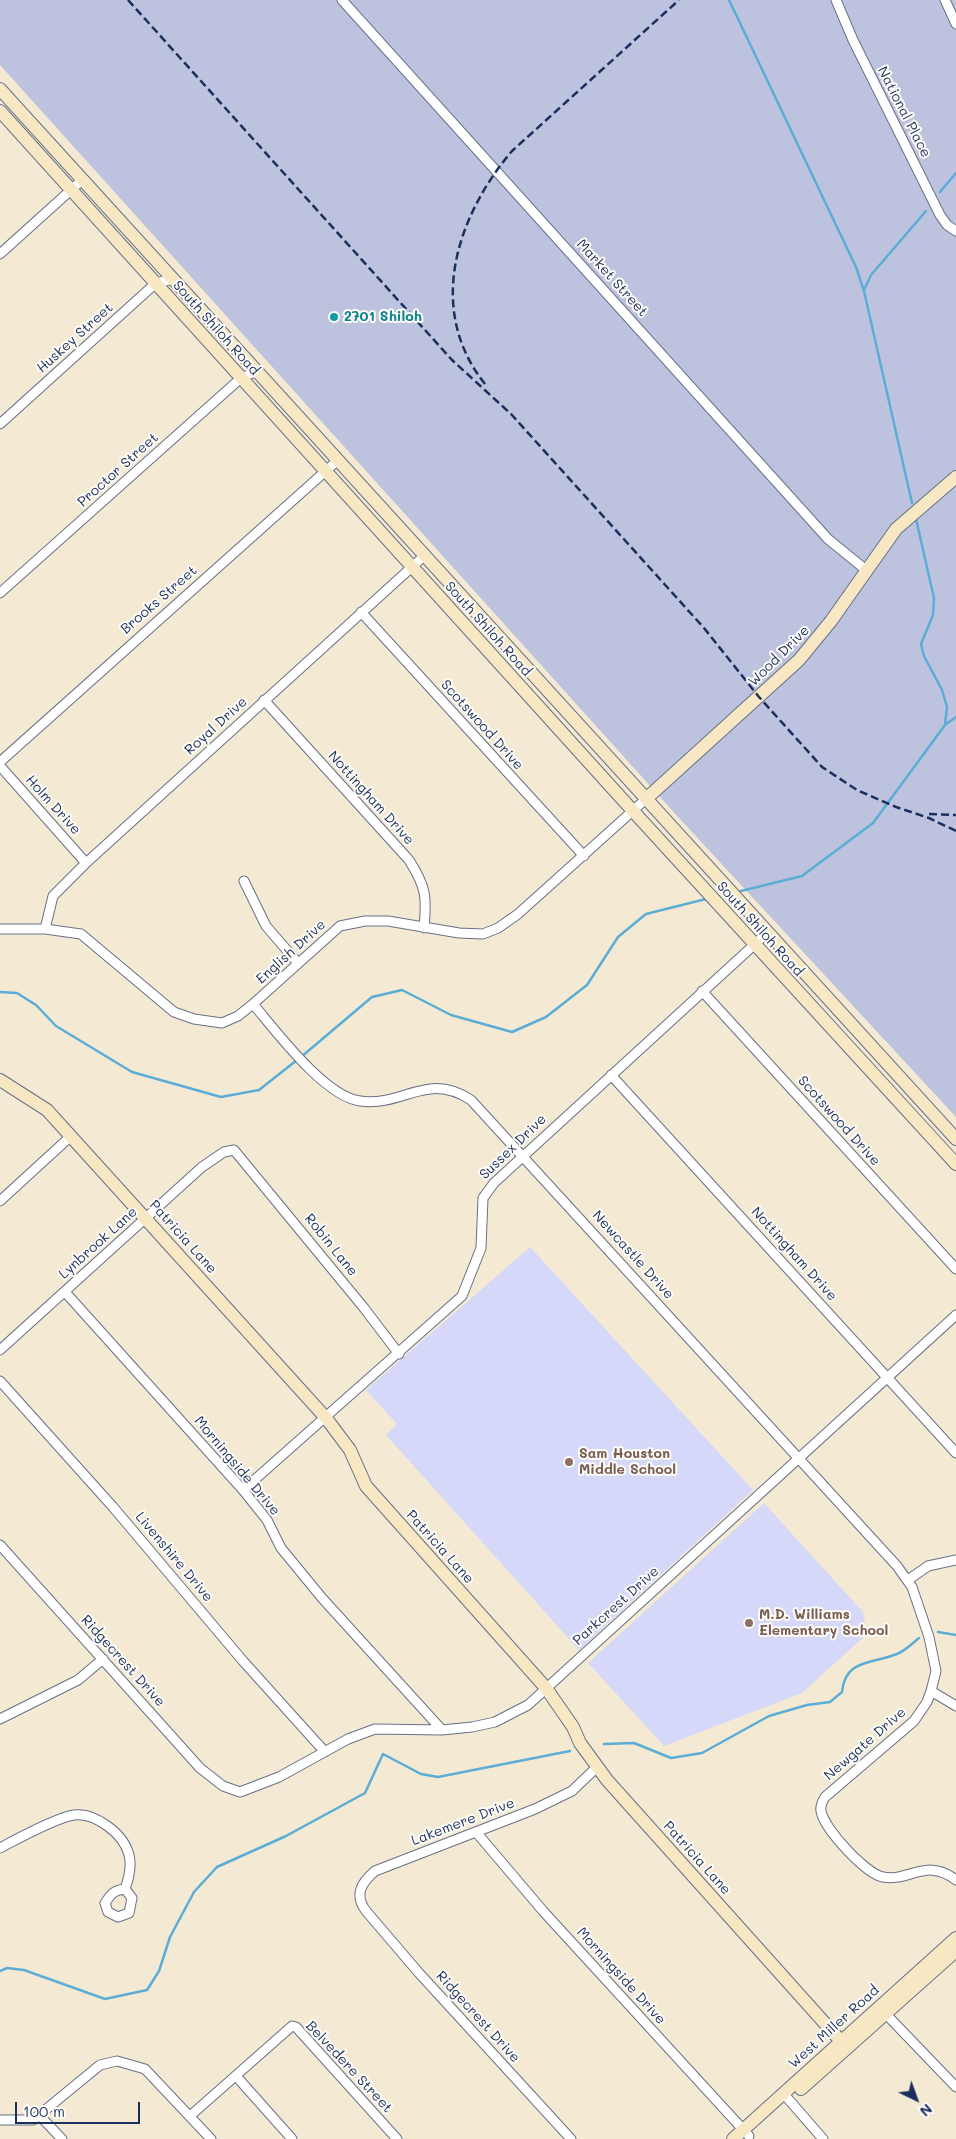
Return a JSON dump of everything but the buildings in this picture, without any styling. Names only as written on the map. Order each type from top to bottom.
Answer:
[{"type":"main road","name":"South Shiloh Road","points":[[0,89],[956,1139]]},
{"type":"main road","name":"South Shiloh Road","points":[[1,115],[326,471],[632,811],[956,1164]]},
{"type":"main road","name":"Wood Drive","points":[[647,798],[799,660],[833,618],[900,525],[956,477]]},
{"type":"main road","name":"Patricia Lane","points":[[0,1080],[47,1110],[326,1418],[350,1450],[366,1486],[546,1688],[573,1727],[580,1743],[597,1767],[844,2044]]},
{"type":"main road","name":"West Miller Road","points":[[733,2139],[746,2135],[786,2096],[882,2010],[956,1938]]},
{"type":"main road","name":"West Miller Road","points":[[882,2010],[956,1950]]},
{"type":"street","name":"Market Street","points":[[342,0],[828,539],[866,570]]},
{"type":"street","name":"National Place","points":[[836,0],[853,40],[940,216],[947,225],[956,231]]},
{"type":"street","points":[[945,0],[956,24]]},
{"type":"street","points":[[1,115],[14,105]]},
{"type":"street","points":[[0,254],[82,180]]},
{"type":"street","name":"Huskey Street","points":[[0,424],[156,284],[173,279]]},
{"type":"street","name":"Proctor Street","points":[[0,593],[241,378],[257,371]]},
{"type":"street","name":"Brooks Street","points":[[0,762],[338,460]]},
{"type":"street","name":"Royal Drive","points":[[45,928],[53,896],[86,863],[424,556]]},
{"type":"street","name":"Scotswood Drive","points":[[361,612],[584,856]]},
{"type":"street","name":"Nottingham Drive","points":[[264,700],[409,860],[418,874],[427,898],[424,928]]},
{"type":"street","name":"Holm Drive","points":[[0,766],[86,863]]},
{"type":"street","name":"English Drive","points":[[0,929],[45,928],[80,934],[174,1012],[194,1019],[222,1024],[238,1016],[253,1004],[340,926],[365,921],[388,921],[424,928],[483,934],[498,928],[518,914],[647,798]]},
{"type":"street","points":[[244,881],[266,926],[298,963]]},
{"type":"street","name":"Sussex Drive","points":[[243,1490],[462,1296],[481,1248],[483,1198],[494,1183],[767,933]]},
{"type":"street","name":"Scotswood Drive","points":[[702,991],[956,1269]]},
{"type":"street","name":"Newcastle Drive","points":[[253,1004],[301,1059],[335,1091],[359,1101],[394,1098],[425,1088],[444,1088],[460,1093],[471,1100],[800,1458],[908,1580],[929,1637]]},
{"type":"street","name":"Nottingham Drive","points":[[611,1074],[956,1453]]},
{"type":"street","points":[[0,1201],[71,1136]]},
{"type":"street","name":"Lynbrook Lane","points":[[0,1350],[202,1166],[217,1156],[234,1150],[240,1155]]},
{"type":"street","name":"Robin Lane","points":[[240,1155],[364,1308],[398,1354]]},
{"type":"street","name":"Morningside Drive","points":[[65,1292],[243,1490],[267,1520],[281,1548],[322,1598],[442,1730]]},
{"type":"street","name":"Parkcrest Drive","points":[[231,1790],[240,1792],[256,1788],[348,1739],[375,1729],[442,1730],[472,1727],[495,1722],[528,1705],[956,1315]]},
{"type":"street","name":"Livenshire Drive","points":[[0,1381],[113,1507],[244,1661],[325,1752]]},
{"type":"street","name":"Ridgecrest Drive","points":[[0,1545],[200,1768],[231,1790]]},
{"type":"street","points":[[908,1580],[928,1566],[956,1560]]},
{"type":"street","name":"Newgate Drive","points":[[929,1637],[936,1671],[927,1702],[914,1721],[825,1797],[821,1804],[821,1813],[831,1832],[863,1866],[881,1877],[890,1878],[918,1871],[944,1871],[956,1880]]},
{"type":"street","points":[[2,1715],[78,1680],[103,1659]]},
{"type":"street","points":[[931,1691],[956,1706]]},
{"type":"street","name":"Lakemere Drive","points":[[366,1911],[361,1904],[359,1889],[363,1881],[375,1871],[535,1809],[572,1791],[597,1767]]},
{"type":"street","points":[[0,1848],[26,1834],[74,1815],[95,1817],[122,1842],[129,1854],[130,1875],[125,1889]]},
{"type":"street","name":"Morningside Drive","points":[[476,1832],[543,1911],[746,2135]]},
{"type":"street","name":"Ridgecrest Drive","points":[[366,1911],[570,2139]]},
{"type":"street","points":[[882,2010],[956,2087]]},
{"type":"street","name":"Belvedere Street","points":[[190,2116],[288,2028],[296,2028],[397,2139]]},
{"type":"street","points":[[0,2120],[33,2120],[100,2065],[117,2061],[145,2069],[211,2139]]},
{"type":"street","points":[[236,2076],[292,2139]]},
{"type":"street","points":[[786,2096],[823,2139]]},
{"type":"street","points":[[40,2116],[62,2139]]},
{"type":"shaded area","points":[[0,0],[956,0],[956,1117],[679,818],[0,65]]},
{"type":"shaded area","name":"Sam Houston Middle School","points":[[530,1247],[753,1490],[579,1650],[386,1435],[397,1424],[366,1390]]},
{"type":"shaded area","name":"M.D. Williams Elementary School","points":[[764,1503],[863,1612],[867,1634],[802,1693],[664,1746],[588,1663]]},
{"type":"waterway","points":[[729,0],[856,267],[864,291],[912,503]]},
{"type":"waterway","points":[[940,192],[956,173]]},
{"type":"waterway","points":[[864,290],[871,275],[926,211]]},
{"type":"waterway","points":[[916,519],[934,598],[933,615],[921,644],[924,656],[942,690],[947,707],[945,725]]},
{"type":"waterway","points":[[737,892],[802,876],[873,823],[945,725],[956,717]]},
{"type":"waterway","points":[[301,1057],[372,997],[402,990],[451,1015],[512,1032],[546,1017],[587,985],[618,937],[646,914],[706,899]]},
{"type":"waterway","points":[[0,992],[17,993],[36,1005],[56,1026],[132,1072],[221,1097],[259,1090],[297,1060]]},
{"type":"waterway","points":[[938,1632],[956,1635]]},
{"type":"waterway","points":[[604,1744],[634,1743],[671,1758],[702,1753],[769,1716],[807,1705],[830,1702],[842,1692],[844,1681],[854,1668],[861,1664],[900,1653],[919,1638]]},
{"type":"waterway","points":[[0,1971],[7,1968],[24,1970],[105,1999],[147,1990],[159,1971],[170,1937],[194,1892],[217,1867],[286,1836],[365,1793],[383,1754],[421,1774],[438,1777],[570,1751]]},
{"type":"railway","points":[[128,0],[452,360],[511,414],[704,628],[759,697],[822,767],[857,790],[896,807],[929,818],[956,831]]},
{"type":"railway","points":[[485,384],[467,355],[456,326],[453,295],[455,264],[463,234],[476,205],[492,177],[512,151],[679,0]]},
{"type":"railway","points":[[929,814],[956,815]]},
{"type":"place","name":"2701 Shiloh","points":[[334,317]]},
{"type":"place","name":"Sam Houston Middle School","points":[[569,1462]]},
{"type":"place","name":"M.D. Williams Elementary School","points":[[749,1623]]}]
